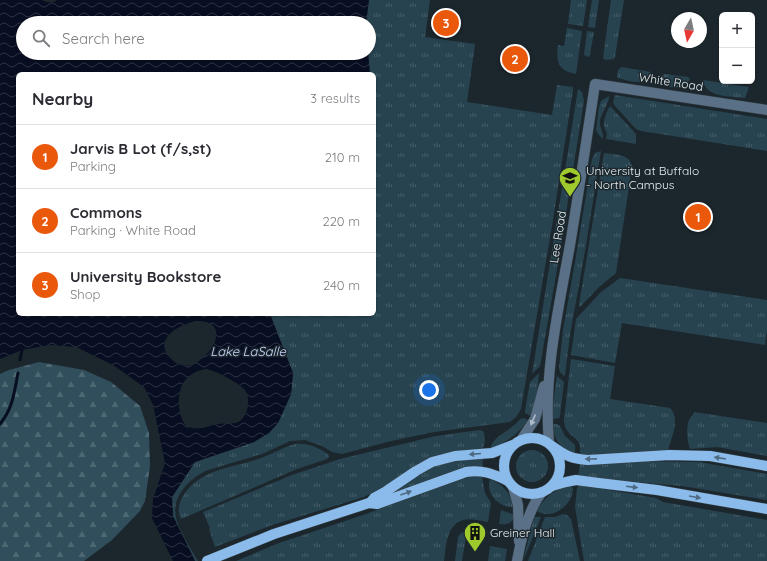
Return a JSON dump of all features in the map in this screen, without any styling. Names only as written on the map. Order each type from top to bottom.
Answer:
[{"type":"main road","points":[[369,503],[374,498],[432,462],[454,456],[492,453],[517,443],[535,438],[551,445],[566,456],[578,459],[588,460],[669,455],[710,456],[767,466]]},
{"type":"main road","points":[[511,484],[504,472],[504,462],[507,453],[517,443]]},
{"type":"main road","points":[[551,445],[560,459],[558,478],[552,486]]},
{"type":"main road","points":[[207,561],[274,534],[369,503],[377,504],[466,472],[486,472],[528,494],[542,492],[552,486],[576,480],[657,490],[767,509]]},
{"type":"street","name":"White Road","points":[[595,84],[767,110]]},
{"type":"street","name":"Lee Road","points":[[517,443],[535,419],[549,370],[595,84]]},
{"type":"street","name":"Lee Road","points":[[549,370],[547,421],[551,445]]},
{"type":"street","points":[[511,484],[518,505],[519,550]]},
{"type":"street","points":[[517,561],[533,506],[542,492]]},
{"type":"green space","points":[[369,0],[430,0],[425,37],[475,44],[467,102],[552,115],[557,85],[573,87],[553,220],[521,409],[516,417],[510,422],[434,432],[391,441],[342,454],[332,452],[322,446],[305,440],[290,441],[262,454],[208,470],[189,482],[179,495],[175,509],[179,527],[198,561],[195,561],[173,516],[172,497],[195,462],[254,442],[278,423],[291,394],[293,373],[271,316],[376,316],[376,72],[370,72],[369,60],[376,60],[376,16],[367,16]]},
{"type":"green space","points":[[571,0],[587,0],[583,26],[568,24]]},
{"type":"green space","points":[[592,0],[599,0],[595,28],[588,27]]},
{"type":"green space","points":[[611,0],[624,0],[615,57],[614,59],[605,60],[603,58]]},
{"type":"green space","points":[[567,28],[582,31],[576,74],[570,73],[562,68],[557,56],[558,45],[564,46]]},
{"type":"green space","points":[[587,31],[594,32],[589,57],[584,55]]},
{"type":"green space","points":[[621,67],[651,72],[650,77],[643,82],[617,78],[618,70]]},
{"type":"green space","points":[[665,74],[688,77],[690,79],[682,86],[673,88],[665,84],[662,80],[662,75]]},
{"type":"green space","points":[[703,80],[719,82],[719,84],[749,87],[745,98],[713,93],[705,86]]},
{"type":"green space","points":[[578,89],[582,92],[584,101],[556,275],[540,366],[532,374]]},
{"type":"green space","points":[[615,95],[767,119],[767,151],[641,131],[636,129],[615,106],[613,102]]},
{"type":"green space","points":[[609,96],[600,120],[603,139],[596,130],[599,107],[601,101]]},
{"type":"green space","points":[[610,106],[636,134],[636,144],[606,139],[607,133],[604,126],[604,120]]},
{"type":"green space","points":[[601,151],[564,376],[560,372],[559,368],[563,330],[592,159],[595,153]]},
{"type":"green space","points":[[604,153],[625,157],[632,166],[616,273],[599,287],[580,307],[579,305]]},
{"type":"green space","points":[[620,278],[767,300],[767,331],[765,345],[622,323],[615,363],[571,355],[576,319],[601,292]]},
{"type":"green space","points":[[571,359],[615,366],[610,399],[670,408],[675,418],[675,423],[668,451],[583,456],[580,453],[579,442],[566,430],[564,418]]},
{"type":"green space","points":[[39,362],[84,370],[111,382],[140,406],[149,433],[150,466],[145,501],[140,511],[112,540],[84,561],[0,561],[0,374]]},
{"type":"green space","points":[[539,373],[537,394],[531,416],[525,413],[530,382]]},
{"type":"green space","points":[[557,376],[564,382],[560,416],[559,418],[554,419],[551,417]]},
{"type":"green space","points":[[694,412],[767,423],[767,456],[717,447],[690,449],[687,427]]},
{"type":"green space","points":[[524,418],[528,420],[516,434],[490,449],[491,445],[496,439],[515,425],[520,419]]},
{"type":"green space","points":[[553,424],[560,426],[565,436],[575,445],[575,453],[564,448],[558,442]]},
{"type":"green space","points":[[479,430],[483,431],[485,436],[482,450],[451,452],[439,455],[419,463],[389,484],[364,497],[272,525],[215,547],[209,529],[210,528],[203,512],[292,475],[340,459],[436,436]]},
{"type":"green space","points":[[295,444],[304,444],[320,449],[328,454],[329,457],[297,469],[181,519],[179,510],[183,496],[190,487],[208,474],[270,455]]},
{"type":"green space","points":[[529,450],[535,450],[544,454],[548,466],[544,478],[535,482],[529,482],[520,478],[516,469],[516,463],[520,454]]},
{"type":"green space","points":[[483,459],[482,467],[467,467],[398,491],[397,489],[423,472],[437,465],[456,460]]},
{"type":"green space","points":[[635,461],[699,462],[767,474],[767,500],[682,486],[578,477],[580,464]]},
{"type":"green space","points":[[474,476],[482,477],[485,493],[491,503],[488,522],[469,519],[457,523],[450,531],[446,543],[444,561],[236,561],[279,543]]},
{"type":"green space","points":[[490,479],[506,490],[514,507],[509,507],[499,503],[495,499],[490,490]]},
{"type":"green space","points":[[580,485],[656,498],[663,502],[767,520],[767,561],[584,561],[575,507],[577,488]]},
{"type":"green space","points":[[570,486],[573,488],[572,494],[566,505],[561,510],[549,514],[543,514],[537,511],[550,494]]},
{"type":"green space","points":[[501,510],[515,515],[511,522],[507,524],[499,524]]},
{"type":"green space","points":[[563,514],[567,515],[571,519],[580,561],[528,561],[545,517],[555,517]]},
{"type":"green space","points":[[534,517],[541,517],[523,561]]},
{"type":"green space","points":[[468,530],[480,531],[479,539],[466,537],[462,561],[455,561],[458,537],[461,533]]},
{"type":"green space","points":[[490,546],[507,549],[505,561],[488,561]]},
{"type":"water","name":"Lake LaSalle","points":[[0,0],[42,0],[46,2],[54,2],[57,0],[369,0],[367,16],[16,16],[16,60],[369,60],[370,72],[16,72],[16,316],[271,316],[293,373],[291,394],[278,423],[269,433],[254,442],[195,462],[172,497],[173,516],[195,561],[173,561],[152,518],[153,499],[165,463],[153,405],[144,387],[113,365],[76,347],[50,345],[22,350],[0,359]],"holes":[[[196,321],[204,321],[211,324],[216,330],[216,337],[208,352],[202,359],[194,364],[186,366],[178,364],[172,360],[167,354],[165,348],[165,342],[168,336],[184,325]],[[206,369],[215,372],[243,387],[248,399],[247,410],[243,418],[235,423],[197,428],[189,427],[182,420],[180,413],[179,398],[182,385],[186,379],[198,371]]]},
{"type":"waterway","points":[[20,360],[22,350]]},
{"type":"waterway","points":[[0,424],[8,412],[14,394],[18,373]]},
{"type":"place","name":"University Bookstore","points":[[446,23]]},
{"type":"place","name":"Commons","points":[[515,59]]},
{"type":"place","name":"University at Buffalo - North Campus","points":[[570,198]]},
{"type":"place","name":"Jarvis B Lot (f/s,st)","points":[[698,217]]},
{"type":"place","name":"Greiner Hall","points":[[475,552]]}]
